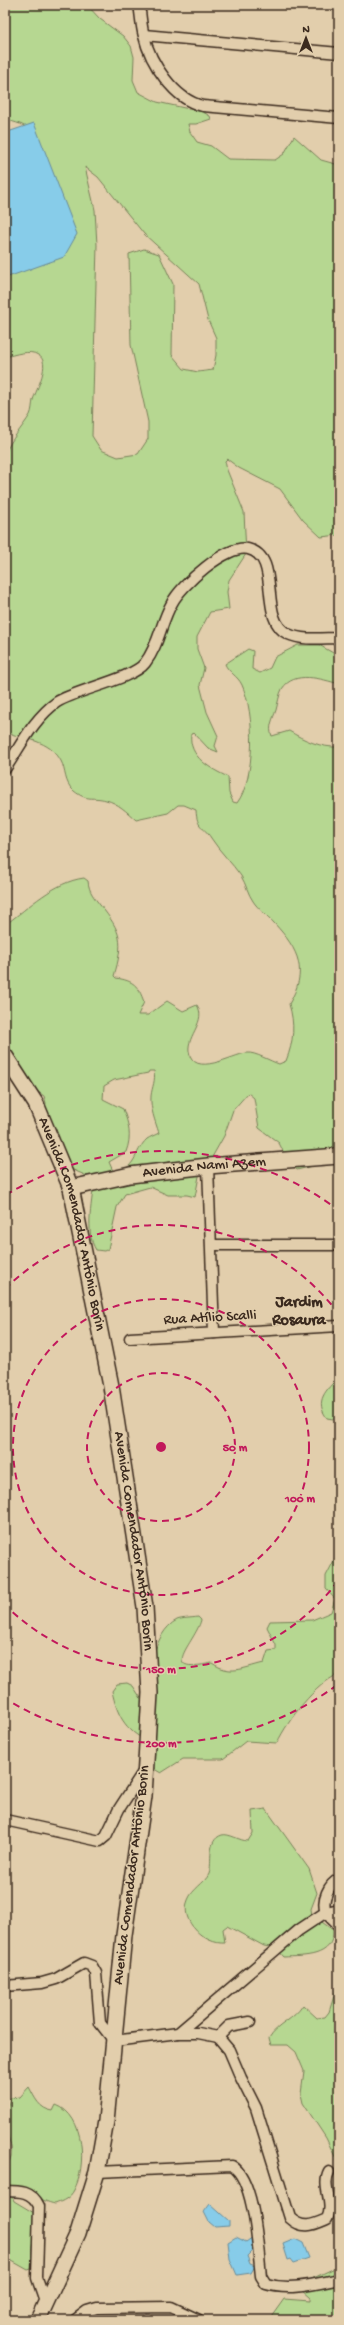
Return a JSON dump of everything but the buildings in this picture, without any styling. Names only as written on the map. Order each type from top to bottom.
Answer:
[{"type":"main road","name":"Avenida Comendador Antônio Borin","points":[[5,1056],[36,1104],[71,1188],[111,1386],[145,1607],[150,1692],[144,1796],[124,1935],[106,2121],[97,2172],[78,2233],[38,2320]]},
{"type":"main road","name":"Avenida Nami Azem","points":[[71,1188],[130,1175],[208,1166],[339,1156]]},
{"type":"street","points":[[139,5],[148,50],[159,69],[179,94],[195,104],[203,106],[339,118]]},
{"type":"street","points":[[144,35],[339,53]]},
{"type":"street","points":[[5,769],[41,715],[57,702],[121,677],[144,665],[154,650],[171,603],[182,587],[224,555],[237,548],[248,549],[260,556],[266,566],[273,611],[277,622],[287,633],[301,638],[339,638]]},
{"type":"street","points":[[208,1166],[214,1332]]},
{"type":"street","points":[[212,1245],[338,1244]]},
{"type":"street","name":"Rua Atílio Scalli","points":[[130,1338],[339,1326]]},
{"type":"street","points":[[5,1820],[100,1841],[106,1836],[119,1809],[146,1768]]},
{"type":"street","points":[[339,1879],[329,1887],[326,1898],[326,1912],[339,1926]]},
{"type":"street","points":[[178,2032],[300,1930],[326,1912],[339,1909]]},
{"type":"street","points":[[5,1986],[42,1983],[56,1979],[78,1964],[84,1963],[92,1966],[96,1973],[100,2023],[114,2041],[178,2032],[198,2032],[218,2037],[230,2050],[240,2078],[256,2108],[290,2218],[296,2223],[302,2226],[312,2226],[327,2219],[330,2206],[326,2182],[329,2172]]},
{"type":"street","points":[[218,2037],[230,2026],[250,2022]]},
{"type":"street","points":[[97,2172],[232,2166],[241,2175],[253,2204],[261,2276],[266,2284],[277,2287],[308,2286],[339,2280]]},
{"type":"street","points":[[5,2191],[29,2193],[35,2198],[39,2206],[37,2278],[46,2304]]},
{"type":"street","points":[[75,2320],[87,2311],[97,2308],[168,2306],[199,2320]]},
{"type":"green space","points":[[5,5],[87,5],[100,19],[123,36],[131,46],[134,57],[133,80],[138,92],[157,102],[203,112],[210,116],[211,119],[196,124],[188,124],[190,132],[197,142],[211,146],[228,159],[275,160],[284,154],[294,136],[321,160],[339,165],[339,535],[321,537],[303,520],[280,489],[239,468],[227,459],[225,461],[227,470],[244,512],[246,554],[229,580],[227,592],[229,609],[210,612],[197,637],[197,649],[204,668],[200,685],[207,712],[218,736],[215,746],[218,752],[208,748],[194,733],[191,734],[191,742],[197,756],[202,761],[228,777],[229,793],[233,802],[237,803],[248,778],[252,745],[251,728],[246,697],[242,685],[225,664],[248,649],[253,651],[252,669],[260,673],[270,668],[275,657],[298,645],[319,645],[335,654],[339,660],[339,684],[317,678],[301,678],[287,683],[281,691],[271,723],[271,733],[272,736],[289,731],[313,743],[339,747],[339,1153],[313,1166],[297,1170],[289,1163],[279,1143],[259,1128],[254,1098],[248,1093],[233,1110],[224,1136],[211,1159],[200,1171],[195,1197],[187,1195],[168,1195],[150,1187],[125,1194],[117,1207],[108,1249],[104,1251],[96,1250],[90,1234],[90,1215],[94,1179],[71,1169],[44,1113],[46,1103],[44,1096],[5,1068],[5,925],[42,896],[62,884],[84,878],[88,881],[92,894],[117,930],[120,946],[114,976],[116,978],[131,982],[140,992],[144,1002],[138,1015],[148,1015],[167,1001],[183,1011],[197,1005],[200,1017],[189,1045],[189,1051],[192,1059],[198,1063],[214,1063],[247,1053],[258,1055],[279,1064],[286,1061],[291,1046],[293,1032],[289,1004],[295,992],[299,971],[295,952],[290,943],[283,933],[253,901],[241,876],[199,824],[196,810],[184,805],[178,805],[168,813],[136,820],[122,808],[110,801],[87,798],[74,791],[68,784],[61,761],[56,754],[43,744],[5,732],[5,454],[13,438],[30,415],[33,400],[42,376],[44,364],[38,355],[31,352],[5,357],[5,270],[27,128],[5,119]],"holes":[[[85,167],[98,177],[144,234],[199,284],[208,320],[216,338],[216,355],[213,370],[198,372],[184,369],[172,355],[173,284],[159,254],[144,249],[129,254],[131,345],[148,422],[148,439],[138,454],[118,457],[101,450],[92,436],[97,245],[95,210]],[[149,1071],[154,1071],[155,1077],[151,1093],[151,1105],[159,1133],[147,1139],[139,1149],[131,1164],[121,1170],[113,1171],[109,1162],[126,1152],[129,1141],[129,1130],[123,1109],[103,1099],[104,1086],[114,1080],[148,1073]]]},
{"type":"green space","points":[[339,1377],[339,1420],[327,1418],[323,1412],[322,1401],[326,1391]]},
{"type":"green space","points":[[339,1551],[339,1674],[321,1686],[303,1704],[288,1724],[277,1743],[246,1741],[223,1759],[183,1759],[161,1773],[154,1769],[147,1741],[133,1732],[119,1714],[112,1691],[117,1684],[127,1683],[133,1686],[144,1703],[150,1669],[157,1645],[169,1626],[177,1620],[184,1618],[198,1617],[201,1620],[183,1655],[182,1661],[186,1665],[195,1666],[212,1663],[225,1669],[237,1670],[264,1663],[268,1651],[276,1650],[276,1645],[267,1627],[270,1621],[312,1620],[331,1612],[335,1599],[326,1589],[326,1576]]},
{"type":"green space","points":[[266,1809],[309,1869],[317,1893],[311,1909],[312,1915],[333,1930],[332,1939],[328,1946],[323,1951],[316,1954],[284,1957],[276,1948],[264,1946],[227,1926],[223,1929],[225,1943],[217,1943],[202,1936],[190,1923],[187,1916],[186,1908],[190,1896],[209,1874],[211,1852],[214,1842],[222,1835],[248,1841],[253,1833],[252,1811]]},
{"type":"green space","points":[[339,1980],[339,2165],[326,2138],[303,2103],[301,2094],[304,2071],[296,2052],[288,2045],[271,2045],[269,2038],[276,2029],[295,2015],[303,2005],[317,2018],[325,2017],[329,2012]]},
{"type":"green space","points":[[29,2087],[38,2102],[44,2108],[53,2111],[56,2105],[66,2111],[73,2119],[78,2130],[82,2156],[81,2168],[74,2190],[63,2200],[55,2204],[29,2195],[18,2194],[12,2196],[14,2201],[34,2213],[39,2222],[31,2250],[37,2267],[28,2270],[5,2257],[5,2167],[11,2156],[11,2145],[5,2120],[10,2098],[20,2097]]},
{"type":"green space","points":[[339,2266],[339,2320],[269,2320],[284,2299],[310,2301],[310,2298],[301,2290],[305,2282]]},
{"type":"water","points":[[34,123],[77,234],[64,257],[5,278],[5,133]]},
{"type":"water","points":[[210,2204],[229,2221],[229,2226],[215,2227],[209,2222],[204,2212]]},
{"type":"water","points":[[236,2237],[246,2242],[253,2237],[252,2243],[254,2249],[247,2256],[250,2264],[255,2266],[251,2273],[237,2275],[230,2259],[228,2242]]},
{"type":"water","points":[[295,2239],[303,2243],[309,2258],[294,2263],[291,2259],[288,2260],[283,2244]]},
{"type":"district","name":"Jardim Rosaura","points":[[299,1312]]}]
